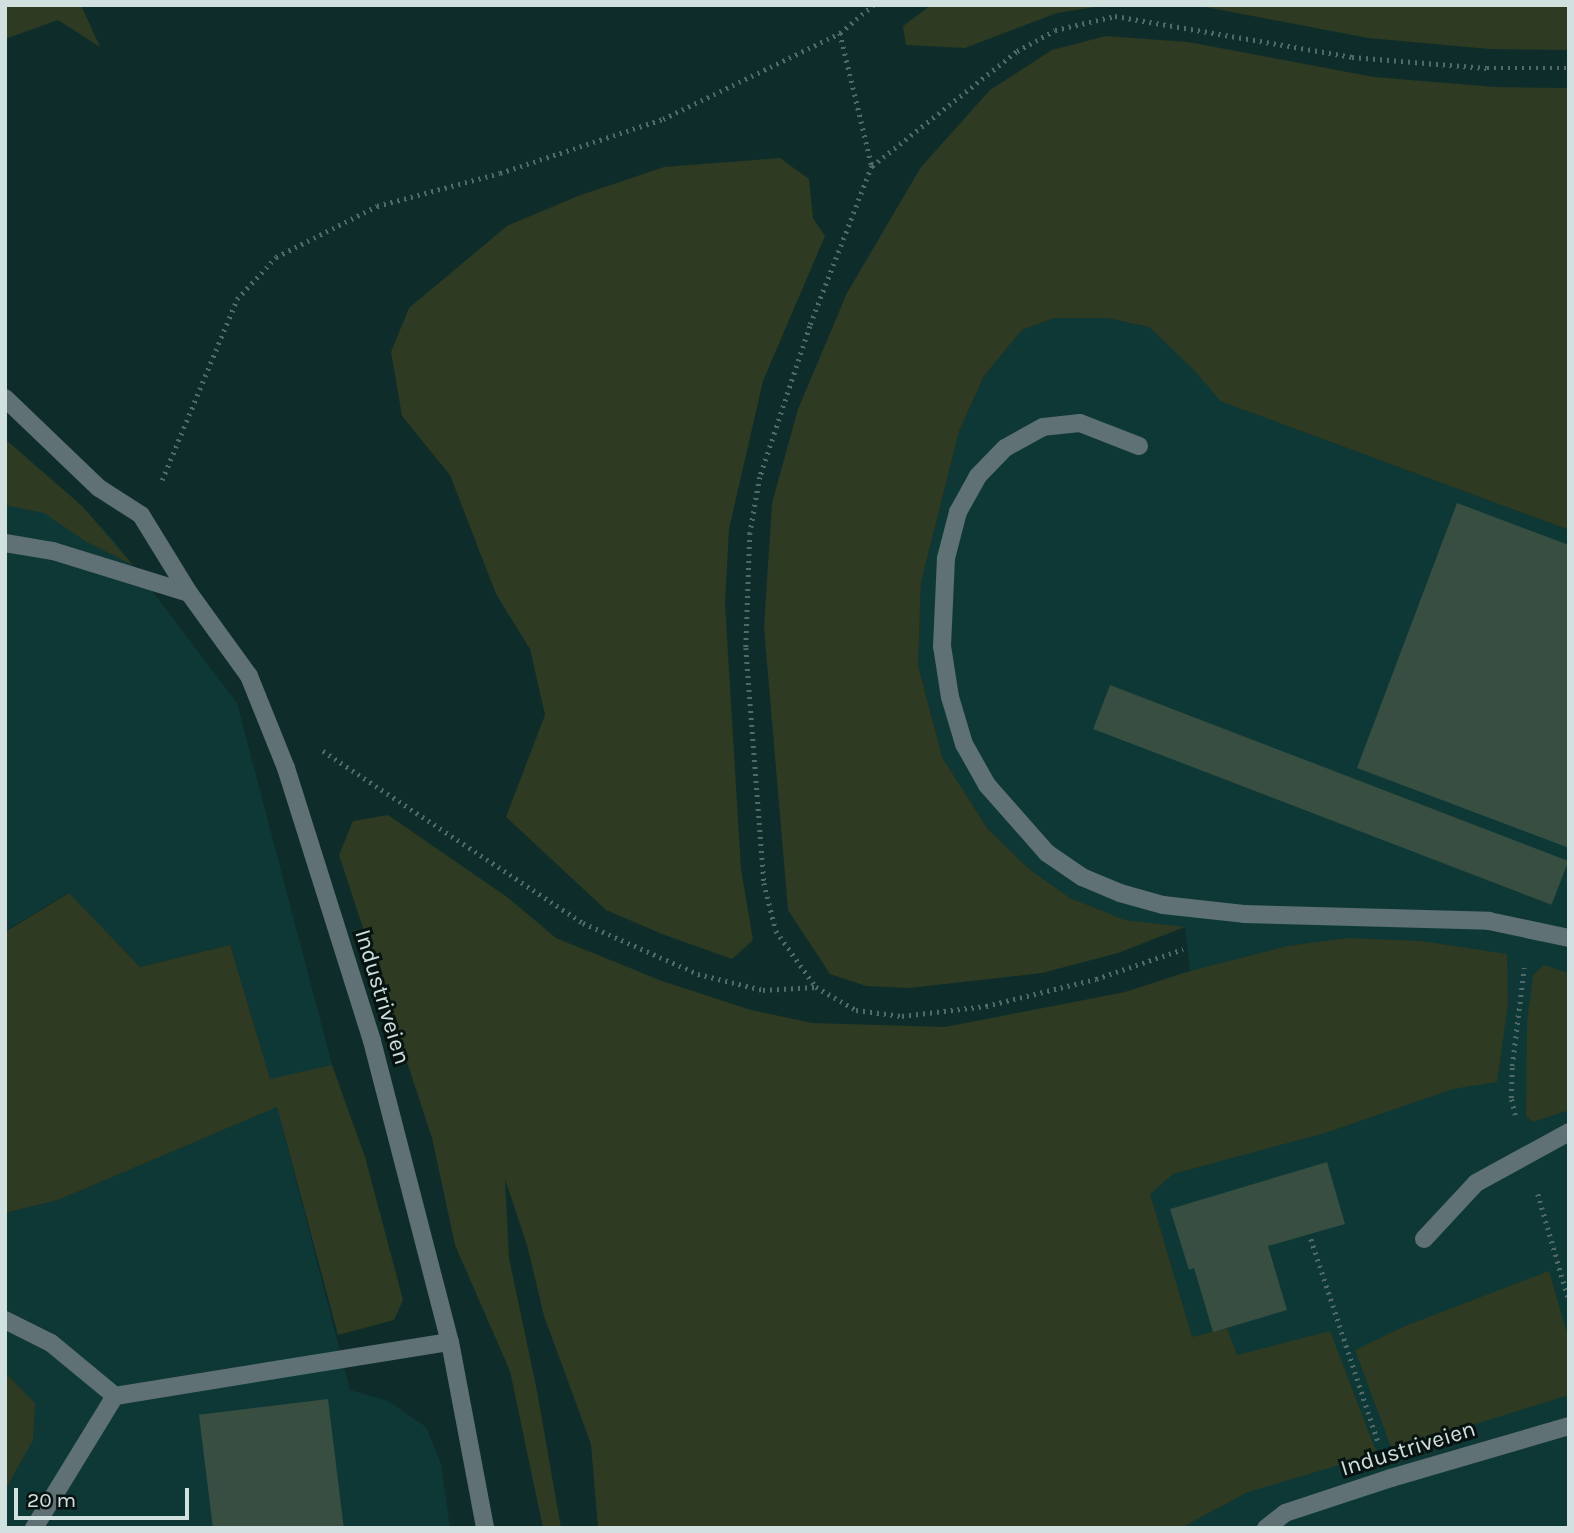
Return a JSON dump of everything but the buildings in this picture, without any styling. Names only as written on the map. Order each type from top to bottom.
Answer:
[{"type":"street","points":[[5,398],[99,488],[141,515]]},
{"type":"street","points":[[1139,446],[1080,423],[1043,427],[1005,448],[978,476],[958,512],[946,558],[942,646],[950,697],[964,744],[987,785],[1048,853],[1082,877],[1120,894],[1163,905],[1244,914],[1489,921],[1569,938]]},
{"type":"street","name":"Industriveien","points":[[141,515],[189,593],[249,676],[286,768],[372,1041],[450,1342],[485,1528]]},
{"type":"street","points":[[5,543],[53,551],[189,593]]},
{"type":"street","points":[[1424,1239],[1476,1182],[1569,1132]]},
{"type":"street","points":[[5,1320],[51,1343],[115,1396],[450,1342]]},
{"type":"street","points":[[34,1528],[115,1396]]},
{"type":"street","name":"Industriveien","points":[[1266,1528],[1285,1513],[1391,1478],[1569,1426]]},
{"type":"path","points":[[141,515],[159,485],[237,299],[276,257],[377,206],[500,173],[663,119],[840,33],[873,5]]},
{"type":"path","points":[[1186,947],[1096,979],[986,1006],[902,1016],[856,1010],[816,987],[776,931],[764,883],[746,648],[750,533],[760,477],[793,377],[872,166],[1017,51],[1055,30],[1115,16],[1352,57],[1486,68],[1569,68]]},
{"type":"path","points":[[840,33],[872,166]]},
{"type":"path","points":[[320,748],[583,923],[698,974],[763,990],[816,987]]},
{"type":"path","points":[[1311,1239],[1391,1478]]},
{"type":"shaded area","points":[[1054,318],[1107,318],[1149,327],[1196,371],[1220,401],[1569,530],[1569,1528],[1181,1528],[1248,1492],[1186,1320],[1149,1194],[1125,992],[1190,971],[1185,928],[1125,920],[1070,898],[1029,869],[987,828],[942,757],[918,665],[921,582],[959,431],[984,376],[1022,330]]},
{"type":"shaded area","points":[[5,439],[82,506],[115,542],[237,703],[332,1065],[270,1080],[229,945],[140,967],[68,893],[5,931]]},
{"type":"shaded area","points":[[277,1107],[350,1390],[388,1401],[426,1427],[441,1464],[450,1528],[5,1528],[5,1213],[58,1200]]},
{"type":"green space","points":[[5,5],[81,5],[100,47],[58,20],[5,39]]},
{"type":"green space","points":[[931,5],[1108,5],[1057,13],[965,48],[906,45],[903,26]]},
{"type":"green space","points":[[1195,5],[1569,5],[1569,50],[1489,49],[1368,38]]},
{"type":"green space","points":[[1106,36],[1188,42],[1374,77],[1495,87],[1569,88],[1569,530],[1220,401],[1195,371],[1149,327],[1107,318],[1054,318],[1022,330],[984,376],[959,431],[921,582],[918,665],[942,757],[987,828],[1029,869],[1070,898],[1125,920],[1185,927],[1118,953],[1042,973],[909,988],[866,986],[830,974],[788,910],[764,627],[772,503],[798,409],[847,293],[921,167],[990,90],[1052,50]]},
{"type":"green space","points":[[780,158],[809,179],[813,218],[825,236],[763,381],[729,529],[725,603],[741,869],[753,940],[732,959],[606,910],[506,817],[545,715],[530,649],[496,594],[450,475],[402,416],[391,352],[409,308],[507,226],[578,196],[664,167]]},
{"type":"green space","points":[[5,439],[82,506],[133,565],[85,541],[44,513],[5,505]]},
{"type":"green space","points":[[388,815],[507,897],[556,938],[662,981],[751,1010],[812,1023],[945,1027],[1125,992],[1190,971],[1288,946],[1347,938],[1421,941],[1507,954],[1508,1003],[1497,1082],[1453,1089],[1325,1133],[1173,1174],[1150,1194],[1192,1337],[1227,1328],[1237,1355],[1330,1331],[1377,1454],[1248,1492],[1181,1528],[598,1528],[591,1444],[544,1316],[527,1245],[505,1179],[509,1258],[537,1391],[561,1528],[543,1528],[510,1371],[455,1245],[432,1138],[339,855],[353,821]]},
{"type":"green space","points":[[69,893],[140,967],[230,945],[270,1079],[332,1065],[365,1157],[403,1300],[394,1320],[338,1335],[277,1107],[58,1200],[5,1213],[5,932]]},
{"type":"green space","points":[[1544,965],[1569,973],[1569,1110],[1533,1122],[1526,1116],[1527,1021],[1533,975]]},
{"type":"green space","points":[[1549,1271],[1569,1340],[1569,1395],[1392,1450],[1355,1350],[1405,1326]]},
{"type":"green space","points":[[5,1373],[35,1403],[33,1440],[5,1490]]}]
